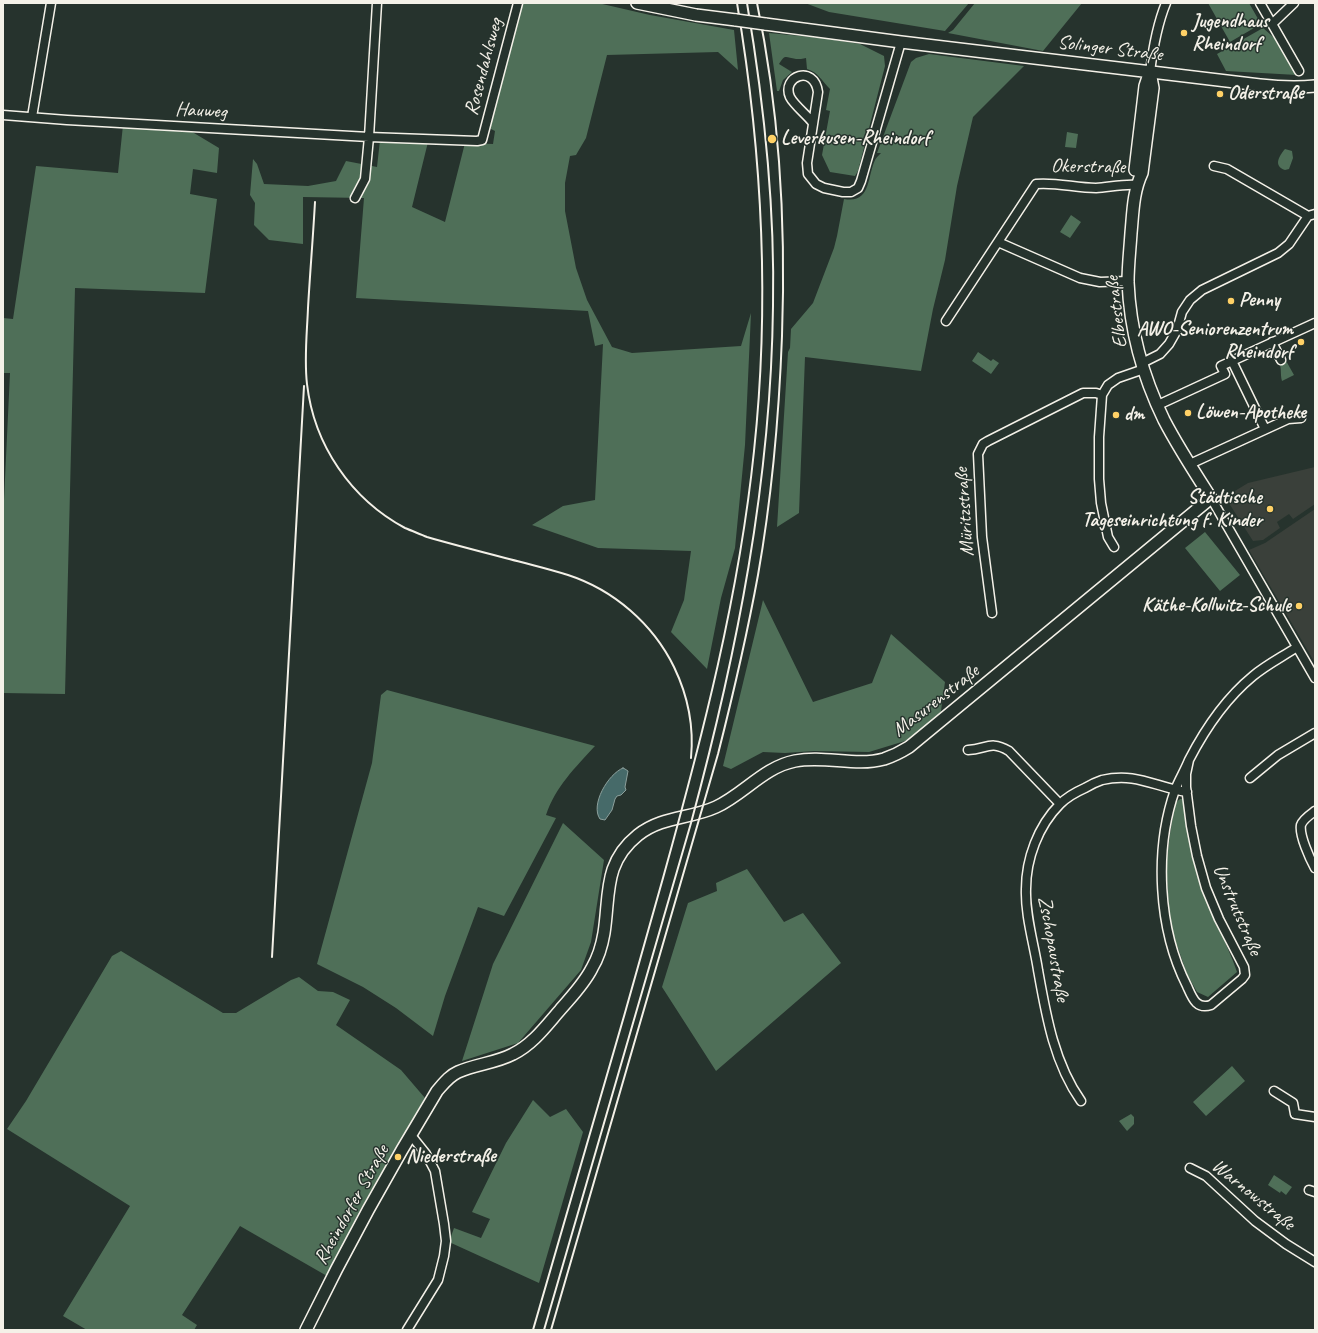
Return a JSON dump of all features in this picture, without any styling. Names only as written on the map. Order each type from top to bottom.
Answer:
[{"type":"main road","name":"Solinger Straße","points":[[637,3],[696,15],[901,42],[1279,87],[1315,86]]},
{"type":"main road","name":"Elbestraße","points":[[1150,72],[1153,88],[1142,173],[1137,185],[1130,244],[1128,281],[1132,317],[1136,341],[1143,366],[1164,419],[1211,498]]},
{"type":"main road","name":"Masurenstraße","points":[[513,1054],[522,1050],[536,1038],[578,989],[592,969],[604,934],[608,888],[611,874],[620,856],[630,842],[638,835],[662,822],[707,810],[722,804],[733,798],[769,771],[793,761],[811,759],[851,762],[873,761],[885,759],[903,750],[922,738],[1211,498]]},
{"type":"main road","name":"Rheindorfer Straße","points":[[306,1330],[358,1229],[438,1091],[452,1075],[464,1069],[498,1060],[513,1054]]},
{"type":"street","points":[[32,117],[51,3]]},
{"type":"street","points":[[355,198],[365,179],[370,137],[377,3]]},
{"type":"street","name":"Rosendahlsweg","points":[[482,140],[518,3]]},
{"type":"street","points":[[1150,72],[1155,38],[1166,3]]},
{"type":"street","points":[[1260,3],[1299,71]]},
{"type":"street","points":[[1272,24],[1294,3]]},
{"type":"street","points":[[813,123],[790,96],[790,84],[798,76],[803,75],[809,77],[817,87],[818,92],[807,163],[808,174],[816,184],[824,188],[851,192],[858,188],[869,156],[901,42]]},
{"type":"street","name":"Hauweg","points":[[3,115],[75,121],[370,137],[482,140]]},
{"type":"street","points":[[1114,547],[1108,537],[1101,503],[1099,479],[1098,437],[1102,395],[1108,385],[1118,378],[1143,366],[1160,354],[1169,344],[1177,330],[1182,312],[1190,300],[1202,290],[1278,254],[1289,244],[1311,215],[1228,169],[1214,166]]},
{"type":"street","name":"Okerstraße","points":[[946,321],[1036,184],[1096,188],[1125,184],[1137,185]]},
{"type":"street","points":[[998,242],[1080,278],[1100,282],[1128,281]]},
{"type":"street","points":[[1158,405],[1225,374],[1221,366],[1315,323]]},
{"type":"street","points":[[1274,341],[1281,360]]},
{"type":"street","points":[[1232,361],[1265,429]]},
{"type":"street","name":"Müritzstraße","points":[[992,613],[980,515],[978,454],[980,449],[988,440],[1083,394],[1096,393],[1102,395]]},
{"type":"street","points":[[1190,464],[1288,419],[1301,418]]},
{"type":"street","name":"Elbestraße","points":[[1211,498],[1315,678]]},
{"type":"street","name":"Unstrutstraße","points":[[1189,760],[1186,774],[1193,838],[1206,888],[1227,936],[1244,967],[1245,975],[1211,1005],[1206,1007],[1199,1006],[1183,979],[1167,929],[1164,914],[1162,879],[1164,844],[1168,817],[1175,790],[1189,760],[1214,718],[1231,697],[1253,676],[1297,647]]},
{"type":"street","points":[[1250,778],[1278,755],[1315,733]]},
{"type":"street","points":[[968,750],[978,750],[987,746],[1001,746],[1009,751],[1060,804]]},
{"type":"street","name":"Zschopaustraße","points":[[1081,1101],[1072,1089],[1056,1051],[1043,998],[1026,901],[1026,876],[1030,856],[1039,834],[1060,804],[1074,793],[1100,780],[1130,778],[1187,792]]},
{"type":"street","points":[[1315,811],[1304,820],[1301,825],[1304,842],[1315,868]]},
{"type":"street","points":[[1274,1091],[1293,1103],[1295,1114],[1315,1117]]},
{"type":"street","points":[[407,1330],[438,1280],[446,1241],[435,1171],[426,1154],[414,1139],[410,1137]]},
{"type":"street","name":"Warnowstraße","points":[[1190,1168],[1206,1176],[1260,1225],[1286,1244],[1315,1262]]},
{"type":"shaded area","name":"Städtische Tageseinrichtung f. Kinder","points":[[1315,467],[1315,504],[1293,519],[1289,514],[1277,522],[1280,528],[1263,540],[1253,541],[1225,497],[1248,483]]},
{"type":"shaded area","name":"Käthe-Kollwitz-Schule","points":[[1315,509],[1315,663],[1249,550],[1265,543]]},
{"type":"green space","points":[[522,3],[598,3],[650,15],[734,30],[738,70],[718,52],[607,55],[586,138],[576,155],[570,156],[565,183],[565,211],[576,268],[587,300],[612,347],[632,353],[741,346],[751,313],[745,445],[735,548],[721,598],[707,669],[671,632],[684,600],[691,551],[598,548],[532,525],[563,506],[595,500],[603,344],[595,346],[588,311],[356,298],[364,198],[303,197],[303,244],[269,240],[254,225],[255,203],[250,195],[253,159],[257,164],[264,184],[308,186],[336,181],[346,161],[377,167],[380,140],[428,142],[412,207],[445,222],[465,143],[493,144],[495,131],[489,128]]},
{"type":"green space","points":[[805,3],[969,3],[945,31],[829,12]]},
{"type":"green space","points":[[975,3],[1082,3],[1043,51],[948,33],[953,30]]},
{"type":"green space","points":[[1208,3],[1249,3],[1261,24],[1230,42]]},
{"type":"green space","points":[[1263,28],[1279,42],[1297,75],[1226,71],[1217,54]]},
{"type":"green space","points":[[769,33],[822,38],[860,44],[884,56],[885,66],[858,171],[855,176],[830,172],[822,155],[830,111],[826,110],[830,89],[817,75],[811,70],[807,69],[806,58],[796,59],[784,57],[779,64],[792,72],[783,80],[779,91],[777,91]]},
{"type":"green space","points":[[929,54],[1024,66],[973,117],[957,186],[945,260],[933,309],[921,371],[805,357],[799,513],[777,527],[788,352],[790,348],[791,329],[813,303],[834,248],[844,199],[859,197],[867,188],[872,167],[875,160],[881,153],[877,153],[911,62],[916,58]]},
{"type":"green space","points":[[123,125],[189,130],[219,148],[217,173],[193,169],[190,194],[217,199],[205,293],[75,288],[65,694],[3,693],[3,521],[10,373],[3,373],[3,318],[13,319],[36,166],[118,173]]},
{"type":"green space","points":[[1067,132],[1078,134],[1076,148],[1065,147]]},
{"type":"green space","points":[[1285,149],[1292,151],[1293,158],[1289,169],[1285,170],[1279,166],[1278,161]]},
{"type":"green space","points":[[1071,215],[1081,222],[1070,238],[1060,232]]},
{"type":"green space","points":[[978,352],[991,361],[993,359],[999,363],[991,374],[972,361]]},
{"type":"green space","points":[[1285,359],[1294,375],[1282,381],[1279,362]]},
{"type":"green space","points":[[1205,532],[1240,575],[1220,591],[1185,548]]},
{"type":"green space","points":[[763,600],[813,702],[872,683],[891,634],[945,682],[940,718],[905,741],[869,752],[763,752],[731,769],[723,766]]},
{"type":"green space","points":[[387,690],[595,746],[580,762],[555,795],[546,815],[556,818],[504,916],[478,907],[445,996],[433,1036],[396,1008],[363,987],[317,964],[372,763],[381,695]]},
{"type":"green space","points":[[1182,799],[1184,803],[1210,906],[1237,972],[1208,997],[1197,992],[1187,974],[1170,925],[1166,864],[1175,803]]},
{"type":"green space","points":[[563,823],[604,860],[591,942],[581,970],[518,1043],[462,1061],[493,964]]},
{"type":"green space","points":[[747,869],[784,922],[803,913],[841,963],[716,1071],[662,987],[688,903],[717,891],[716,883]]},
{"type":"green space","points":[[121,951],[223,1013],[236,1013],[291,980],[299,977],[318,991],[333,992],[350,1000],[336,1025],[401,1070],[425,1098],[359,1212],[327,1276],[240,1226],[182,1315],[197,1325],[194,1330],[87,1330],[63,1316],[130,1206],[7,1129],[26,1101],[112,956]]},
{"type":"green space","points":[[1232,1066],[1245,1081],[1206,1116],[1193,1102]]},
{"type":"green space","points":[[533,1100],[550,1117],[566,1109],[583,1132],[539,1283],[449,1242],[454,1228],[481,1238],[490,1219],[472,1212],[506,1143]]},
{"type":"green space","points":[[1131,1114],[1134,1117],[1134,1124],[1127,1131],[1119,1121]]},
{"type":"green space","points":[[1274,1175],[1292,1187],[1286,1195],[1268,1185]]},
{"type":"water","points":[[623,768],[628,771],[625,787],[626,790],[621,795],[617,796],[612,810],[605,820],[600,819],[597,806],[602,790],[617,771]]},
{"type":"railway","points":[[533,1330],[692,773],[718,666],[739,559],[754,451],[759,395],[762,339],[762,283],[758,171],[746,59],[737,3]]},
{"type":"railway","points":[[544,1330],[691,823],[708,759],[737,631],[758,502],[766,437],[771,372],[773,268],[767,154],[759,78],[747,3]]},
{"type":"railway","points":[[551,1330],[718,754],[754,597],[763,545],[771,486],[779,396],[782,336],[783,252],[780,169],[776,127],[765,44],[757,3]]},
{"type":"railway","points":[[315,202],[306,336],[306,375],[311,407],[318,428],[327,449],[338,468],[352,486],[368,502],[405,528],[427,537],[544,568],[585,581],[616,599],[630,610],[655,637],[665,651],[679,678],[691,723],[691,758]]},
{"type":"railway","points":[[272,957],[304,386]]},
{"type":"place","name":"Jugendhaus Rheindorf","points":[[1184,33]]},
{"type":"place","name":"Oderstraße","points":[[1220,94]]},
{"type":"place","name":"Leverkusen-Rheindorf","points":[[772,139]]},
{"type":"place","name":"Penny","points":[[1231,301]]},
{"type":"place","name":"AWO-Seniorenzentrum Rheindorf","points":[[1301,342]]},
{"type":"place","name":"Löwen-Apotheke","points":[[1188,413]]},
{"type":"place","name":"dm","points":[[1116,415]]},
{"type":"place","name":"Städtische Tageseinrichtung f. Kinder","points":[[1270,509]]},
{"type":"place","name":"Käthe-Kollwitz-Schule","points":[[1299,606]]},
{"type":"place","name":"Niederstraße","points":[[398,1157]]}]
